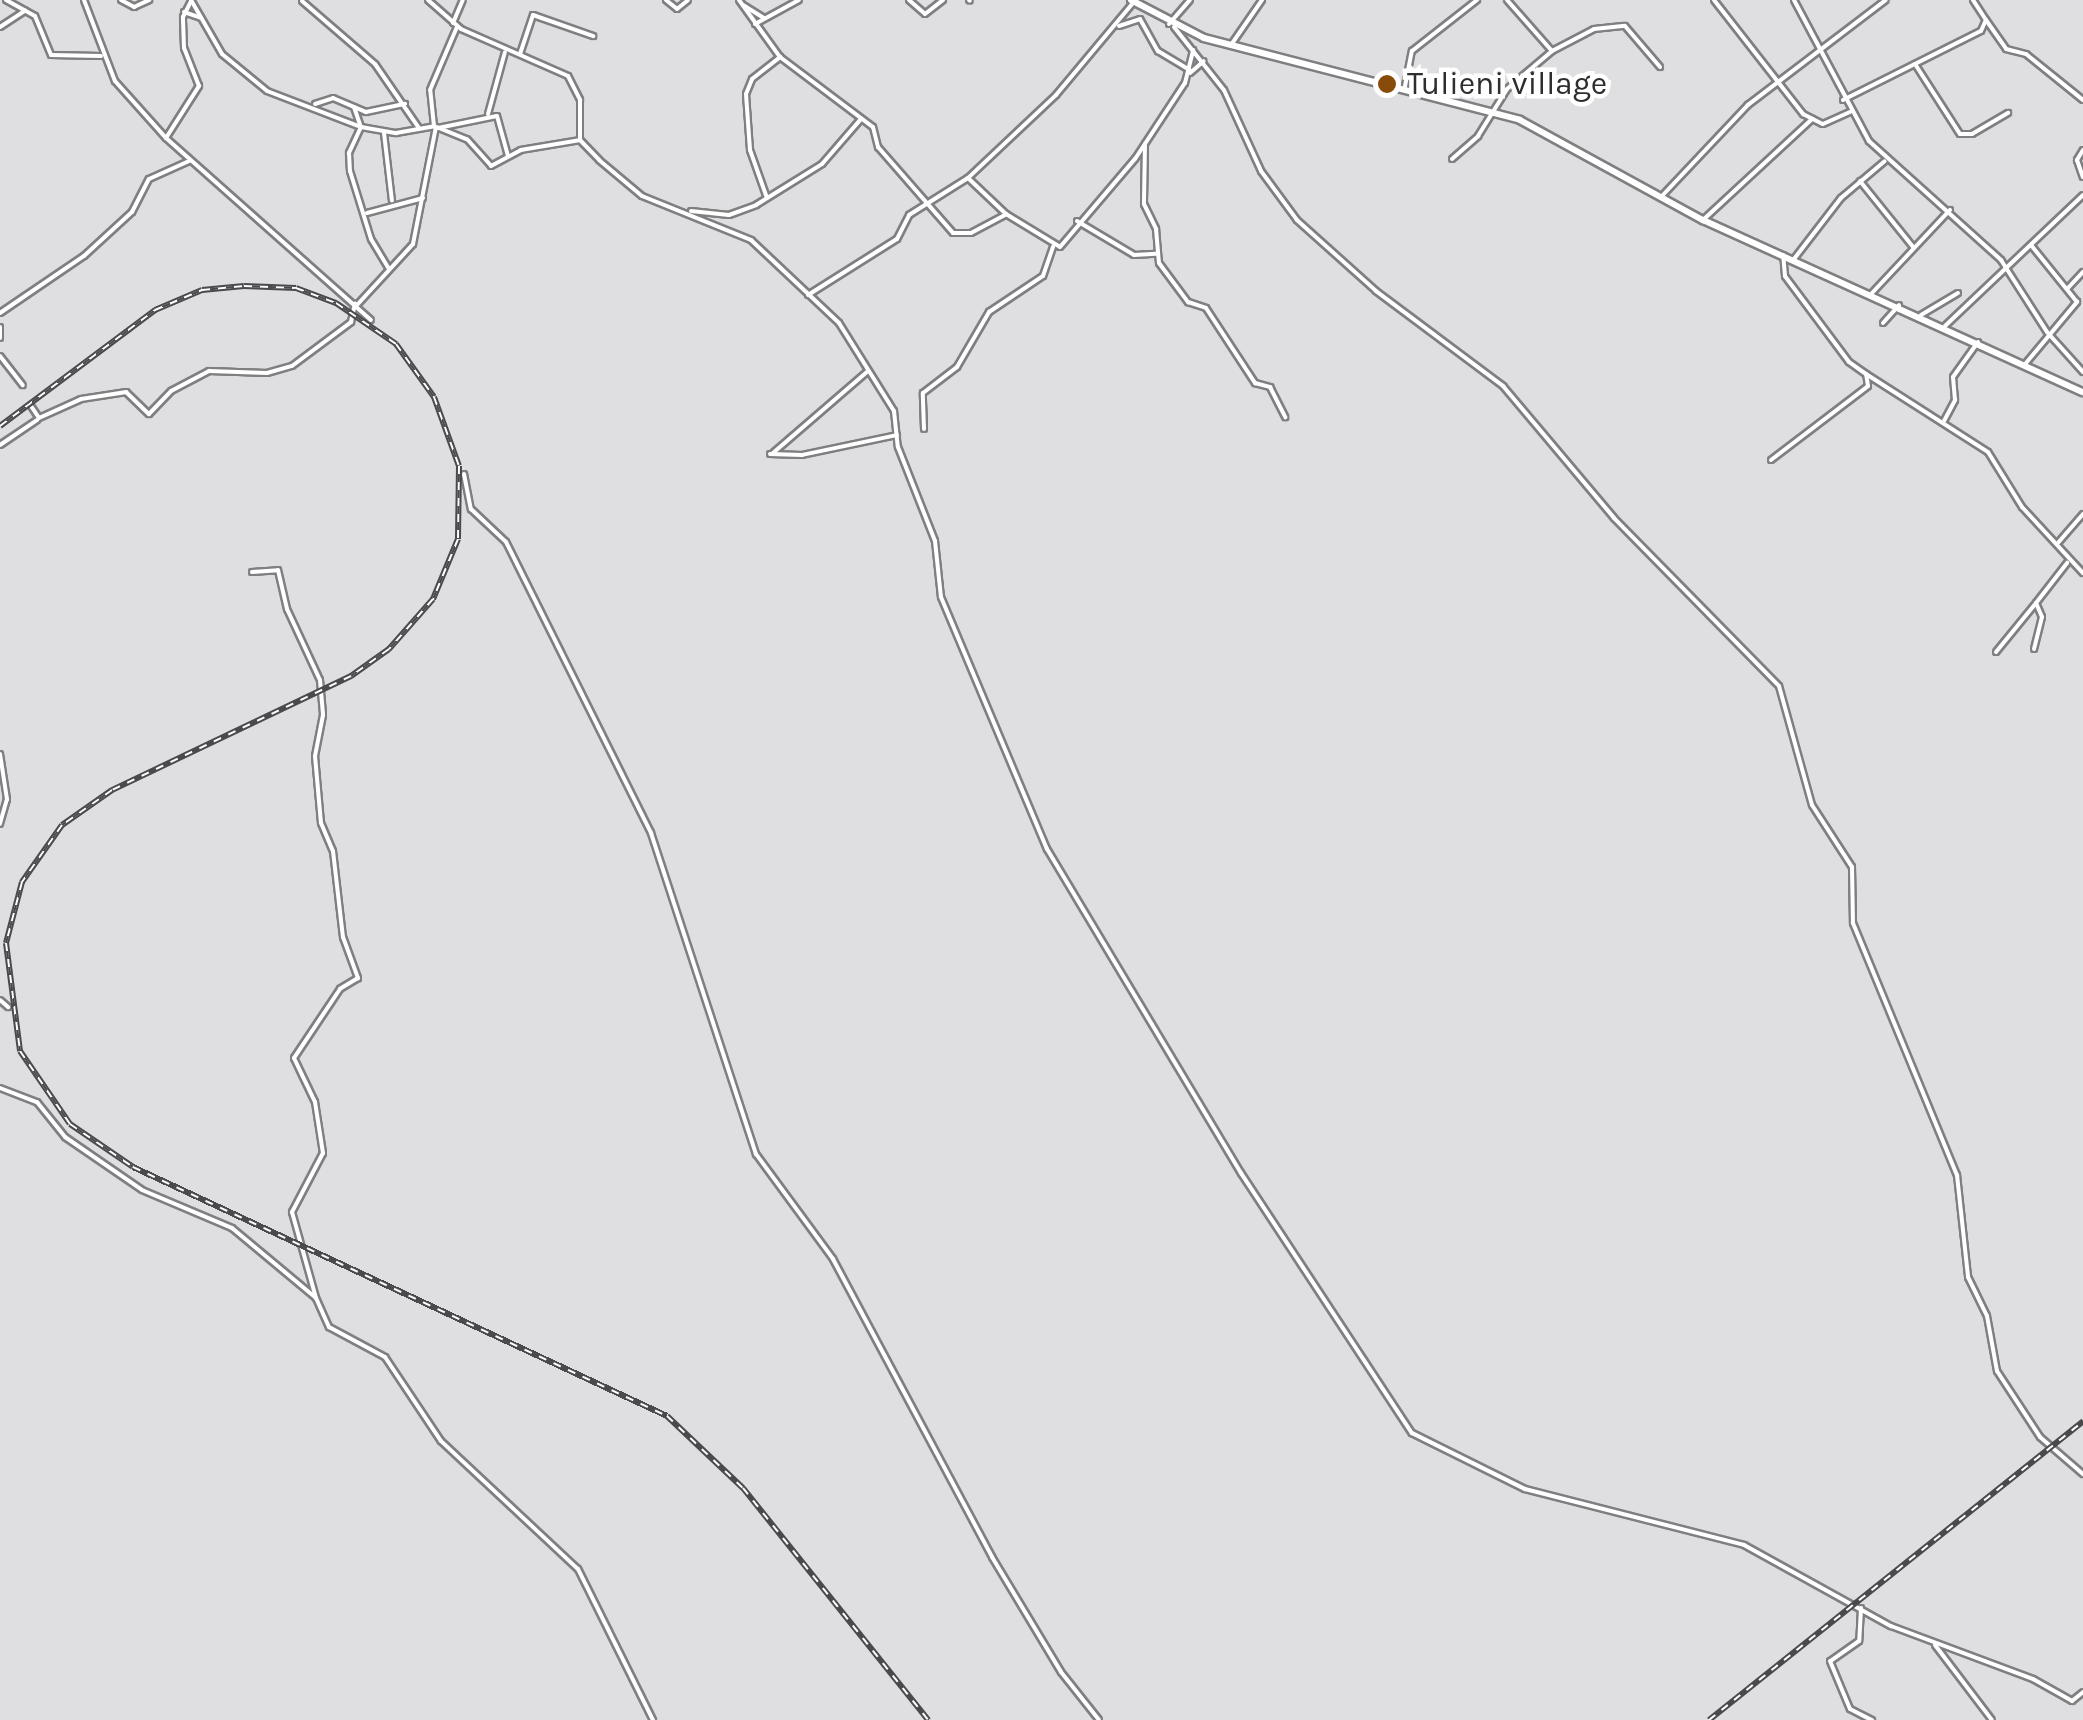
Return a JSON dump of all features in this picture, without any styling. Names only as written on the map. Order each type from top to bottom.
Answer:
[{"type":"street","points":[[6,0],[38,21],[51,55],[101,56]]},
{"type":"street","points":[[84,0],[101,56],[166,138],[371,320]]},
{"type":"street","points":[[121,0],[134,8],[149,0]]},
{"type":"street","points":[[166,138],[200,86],[185,54],[184,12],[191,0],[227,60],[271,93],[313,105],[360,127],[384,132],[488,116],[500,119],[508,156]]},
{"type":"street","points":[[428,0],[455,25],[505,52],[520,54],[572,80],[582,108],[580,140]]},
{"type":"street","points":[[31,406],[39,418],[81,398],[126,392],[149,414],[171,391],[209,371],[267,373],[292,366],[351,322],[356,304],[414,244],[436,127],[430,90],[462,0]]},
{"type":"street","points":[[666,0],[677,9],[688,0]]},
{"type":"street","points":[[754,25],[800,0]]},
{"type":"street","points":[[910,0],[925,14],[943,0]]},
{"type":"street","points":[[1172,26],[1190,0]]},
{"type":"street","points":[[1231,45],[1262,0]]},
{"type":"street","points":[[1405,86],[1412,51],[1476,0]]},
{"type":"street","points":[[1507,0],[1552,50]]},
{"type":"street","points":[[1714,0],[1812,119],[1827,124],[1850,112]]},
{"type":"street","points":[[1794,0],[1843,100],[1885,161],[1950,210],[2007,267],[2047,332],[2083,372]]},
{"type":"street","points":[[1661,197],[1778,82],[1886,0]]},
{"type":"street","points":[[1973,0],[2006,49],[2026,54],[2083,100]]},
{"type":"street","points":[[302,1],[373,61],[419,128]]},
{"type":"street","points":[[808,295],[897,239],[909,215],[933,204],[968,178],[1114,28],[1132,1],[1172,26],[1231,45],[1405,86],[1490,109],[1536,127],[1702,220],[1899,305],[2083,392]]},
{"type":"street","points":[[741,3],[765,18]]},
{"type":"street","points":[[741,3],[780,58],[860,119],[957,235],[1006,214]]},
{"type":"street","points":[[0,27],[24,11]]},
{"type":"street","points":[[184,12],[202,18]]},
{"type":"street","points":[[520,54],[532,16],[594,36]]},
{"type":"street","points":[[1114,28],[1140,19],[1158,51],[1190,72]]},
{"type":"street","points":[[1843,100],[1981,31],[1986,20]]},
{"type":"street","points":[[1172,26],[1204,61],[1242,121],[1261,172],[1297,220],[1376,291],[1504,386],[1614,518],[1779,686],[1812,805],[1852,867],[1853,923],[1958,1175],[1968,1277],[1987,1316],[1997,1371],[2040,1437],[2083,1474]]},
{"type":"street","points":[[1452,159],[1478,136],[1490,109],[1552,50],[1600,27],[1622,26],[1660,67]]},
{"type":"street","points":[[1190,72],[1194,50]]},
{"type":"street","points":[[488,116],[505,52]]},
{"type":"street","points":[[767,198],[750,150],[746,94],[752,79],[780,58]]},
{"type":"street","points":[[924,429],[923,393],[958,367],[989,312],[1042,276],[1054,247],[1145,144],[1190,72],[1204,61]]},
{"type":"street","points":[[1914,64],[1960,134],[1972,134],[2008,113]]},
{"type":"street","points":[[2076,93],[2083,88]]},
{"type":"street","points":[[313,105],[333,98],[369,112],[406,104]]},
{"type":"street","points":[[354,108],[360,127],[349,166],[366,212],[370,239],[389,269]]},
{"type":"street","points":[[690,211],[729,215],[767,198],[822,164],[860,119]]},
{"type":"street","points":[[1702,220],[1812,119]]},
{"type":"street","points":[[436,127],[467,139],[488,165],[508,156],[580,140]]},
{"type":"street","points":[[384,132],[392,201]]},
{"type":"street","points":[[580,140],[642,196],[690,211],[751,240],[839,323],[890,403],[897,436],[926,508],[944,606],[1047,849],[1241,1173],[1412,1434],[1525,1489],[1652,1527],[1744,1546],[1862,1608],[2072,1701],[2083,1692]]},
{"type":"street","points":[[1145,144],[1144,204],[1156,229],[1156,254],[1172,285],[1191,305],[1206,308],[1254,382],[1270,388],[1285,417]]},
{"type":"street","points":[[2083,150],[2076,160],[2083,176]]},
{"type":"street","points":[[0,313],[84,256],[132,212],[148,179],[189,161]]},
{"type":"street","points":[[1794,260],[1860,181],[1885,161]]},
{"type":"street","points":[[968,178],[1006,214],[1054,247]]},
{"type":"street","points":[[1860,181],[1913,247]]},
{"type":"street","points":[[1944,326],[2083,195]]},
{"type":"street","points":[[366,212],[392,201],[423,198]]},
{"type":"street","points":[[1872,293],[1950,210]]},
{"type":"street","points":[[1076,222],[1134,256],[1156,254]]},
{"type":"street","points":[[2031,244],[2068,288],[2080,313]]},
{"type":"street","points":[[1783,256],[1791,285],[1849,362],[1944,420],[1997,461],[2022,507],[2057,544],[2068,562],[2083,572]]},
{"type":"street","points":[[2068,288],[2083,272]]},
{"type":"street","points":[[1921,316],[1958,293]]},
{"type":"street","points":[[1883,323],[1899,305]]},
{"type":"street","points":[[2026,363],[2047,332],[2076,306]]},
{"type":"street","points":[[0,327],[0,338]]},
{"type":"street","points":[[1944,420],[1955,400],[1952,377],[1978,341]]},
{"type":"street","points":[[0,356],[23,385]]},
{"type":"street","points":[[868,372],[772,453],[802,455],[897,436]]},
{"type":"street","points":[[1770,460],[1839,405],[1864,394],[1866,374]]},
{"type":"street","points":[[0,445],[37,420]]},
{"type":"street","points":[[464,474],[470,509],[490,522],[513,554],[652,833],[683,914],[716,1044],[756,1154],[784,1185],[832,1259],[989,1552],[1061,1672],[1098,1720]]},
{"type":"street","points":[[2057,544],[2083,514]]},
{"type":"street","points":[[1996,652],[2068,562]]},
{"type":"street","points":[[252,572],[278,570],[287,609],[320,680],[323,714],[315,758],[320,819],[333,851],[343,938],[358,978],[339,991],[294,1058],[315,1102],[323,1153],[292,1212],[324,1322],[385,1356],[441,1441],[578,1569],[654,1720]]},
{"type":"street","points":[[2034,649],[2042,617],[2036,603]]},
{"type":"street","points":[[0,757],[7,800],[0,824]]},
{"type":"street","points":[[0,1000],[8,1006]]},
{"type":"street","points":[[0,1078],[0,1088],[37,1102],[61,1133],[130,1182],[232,1228],[316,1298]]},
{"type":"street","points":[[1862,1608],[1860,1641],[1830,1661],[1850,1709],[1872,1720]]},
{"type":"street","points":[[1933,1641],[1992,1720]]},
{"type":"railway","points":[[0,426],[155,310],[202,290],[244,286],[296,288],[336,303],[396,344],[434,397],[459,466],[458,539],[433,599],[389,649],[351,676],[112,790],[62,825],[22,882],[6,943],[20,1051],[70,1124],[133,1167],[667,1416],[743,1488],[928,1720]]},
{"type":"railway","points":[[1709,1720],[2083,1421]]},
{"type":"place","name":"Tulieni village","points":[[1387,84]]}]
